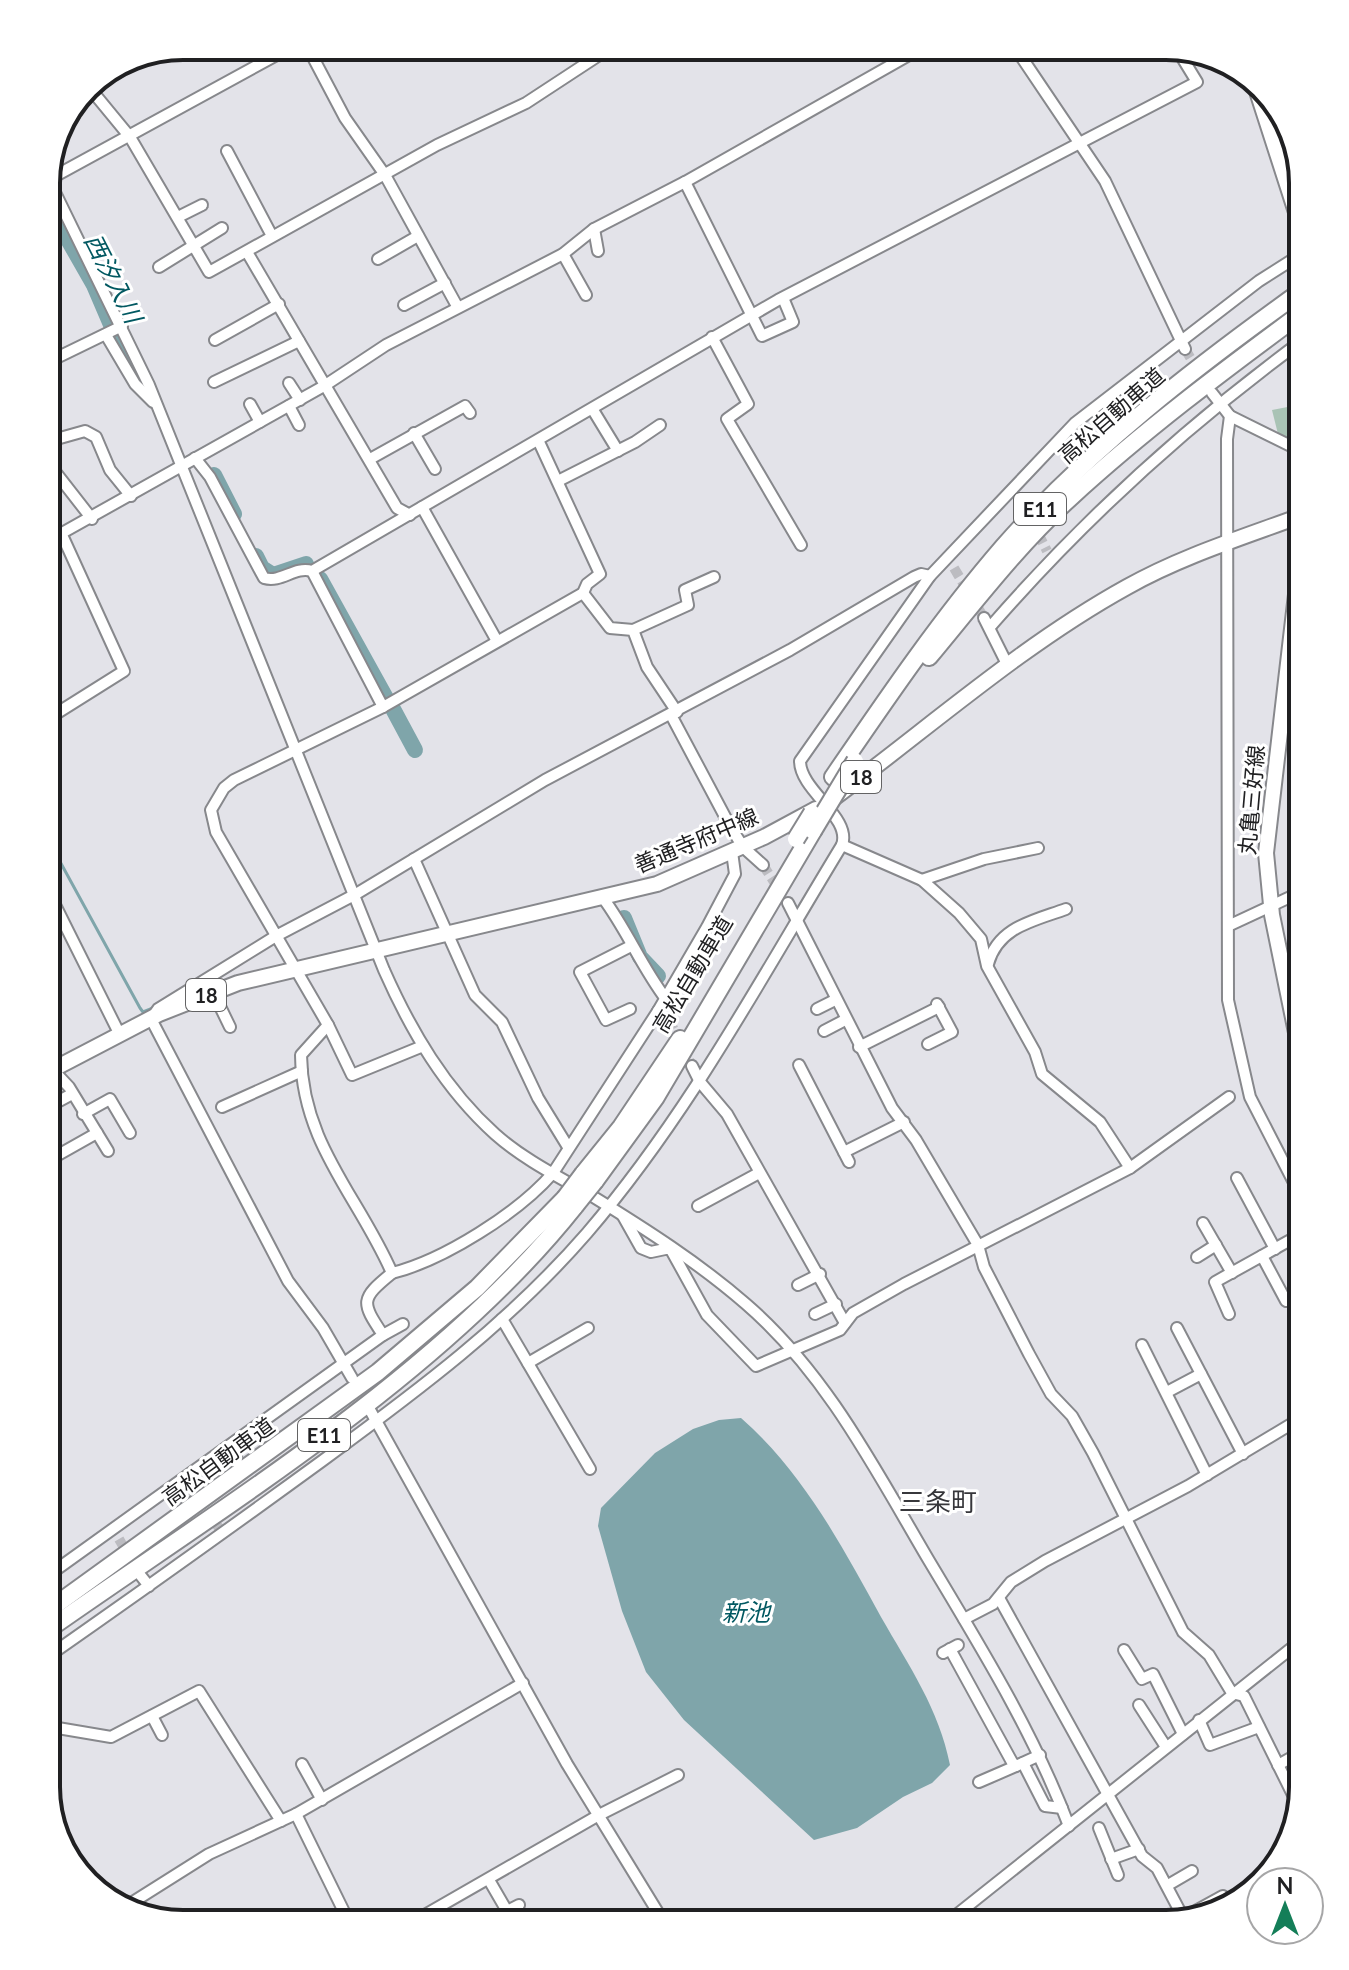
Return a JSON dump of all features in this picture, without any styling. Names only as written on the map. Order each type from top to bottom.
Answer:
[{"type":"highway","name":"高松自動車道","points":[[589,1178],[690,1023],[833,777],[910,663],[1004,547],[1134,419],[1289,301]]},
{"type":"highway","name":"高松自動車道","points":[[60,1621],[382,1392],[487,1300],[656,1097],[855,761],[918,670],[1012,559],[1069,499],[1205,385],[1289,323]]},
{"type":"highway","name":"高松自動車道","points":[[60,1602],[378,1372],[477,1288],[570,1202]]},
{"type":"main road","points":[[1262,105],[1289,191]]},
{"type":"main road","name":"善通寺府中線","points":[[60,1065],[151,1019],[213,992],[295,967],[657,884],[738,849],[824,804],[1081,614],[1129,586],[1227,542],[1289,520]]},
{"type":"main road","name":"丸亀三好線","points":[[1289,649],[1267,830],[1270,905],[1289,998]]},
{"type":"street","points":[[61,171],[130,137],[268,60]]},
{"type":"street","points":[[314,60],[345,118],[385,175],[457,306]]},
{"type":"street","points":[[96,96],[130,137],[180,216],[209,272],[437,145],[526,103],[592,60]]},
{"type":"street","points":[[60,710],[124,671],[62,535],[324,386],[386,345],[563,254],[594,229],[685,182],[900,60]]},
{"type":"street","points":[[1023,60],[1105,181],[1183,345]]},
{"type":"street","points":[[195,458],[210,477],[264,578],[278,579],[300,569],[312,571],[539,442],[712,337],[1021,171],[1079,146],[1197,82],[1184,61]]},
{"type":"street","points":[[227,151],[238,182],[272,236]]},
{"type":"street","points":[[685,182],[762,336],[793,322],[783,298]]},
{"type":"street","points":[[180,216],[202,205]]},
{"type":"street","points":[[60,216],[88,268],[135,384],[157,407]]},
{"type":"street","points":[[159,267],[222,228]]},
{"type":"street","points":[[594,229],[598,251]]},
{"type":"street","points":[[378,259],[418,236]]},
{"type":"street","points":[[247,252],[397,508],[410,515]]},
{"type":"street","points":[[563,254],[586,295]]},
{"type":"street","points":[[60,1648],[377,1422],[502,1319],[587,1232],[649,1156],[700,1082],[842,845],[842,828],[803,777],[800,761],[930,576],[1015,491],[1075,423],[1183,345],[1259,281],[1289,262]]},
{"type":"street","points":[[404,305],[445,283]]},
{"type":"street","points":[[215,340],[279,304]]},
{"type":"street","points":[[60,356],[114,331]]},
{"type":"street","points":[[114,331],[157,407],[405,1017],[423,1046],[449,1083],[495,1134],[670,1248],[746,1304],[792,1350],[851,1429],[964,1619],[1040,1755],[1069,1826]]},
{"type":"street","points":[[712,337],[748,404],[727,419],[801,545]]},
{"type":"street","points":[[214,382],[299,341]]},
{"type":"street","points":[[1008,666],[987,622],[1049,554],[1133,476],[1289,351]]},
{"type":"street","points":[[289,383],[299,425]]},
{"type":"street","points":[[1212,393],[1230,416],[1289,445]]},
{"type":"street","points":[[250,404],[260,422]]},
{"type":"street","points":[[370,459],[414,433],[431,428],[465,406],[470,413]]},
{"type":"street","points":[[593,410],[618,451]]},
{"type":"street","points":[[1230,416],[1227,439],[1228,1000],[1243,1076],[1289,1174]]},
{"type":"street","points":[[558,481],[618,451],[660,425]]},
{"type":"street","points":[[60,438],[85,431],[96,437],[110,470],[131,496]]},
{"type":"street","points":[[414,433],[435,468]]},
{"type":"street","points":[[423,1046],[352,1075],[328,1025],[216,832],[211,810],[224,788],[234,780],[383,707],[583,593],[587,584],[600,574],[539,442]]},
{"type":"street","points":[[60,478],[92,519]]},
{"type":"street","points":[[422,507],[497,641]]},
{"type":"street","points":[[947,557],[954,568]]},
{"type":"street","points":[[312,571],[383,707]]},
{"type":"street","points":[[352,1378],[288,1281],[151,1019],[158,1009],[276,936],[356,894],[545,780],[674,714],[914,577],[921,574],[930,576]]},
{"type":"street","points":[[583,593],[610,628],[633,630],[688,605],[685,590],[714,577]]},
{"type":"street","points":[[633,630],[647,667],[674,714],[738,849],[763,865]]},
{"type":"street","points":[[842,845],[922,880],[959,913],[981,939],[987,966],[1035,1052],[1042,1074],[1100,1122],[1130,1168]]},
{"type":"street","points":[[922,880],[984,859],[1038,848]]},
{"type":"street","points":[[383,1335],[366,1305],[367,1297],[392,1273],[408,1269],[482,1229],[539,1188],[553,1173],[666,999],[735,874],[738,849]]},
{"type":"street","points":[[414,859],[475,995],[502,1022],[538,1098],[568,1147]]},
{"type":"street","points":[[1228,926],[1289,897]]},
{"type":"street","points":[[603,898],[620,920],[631,946],[666,999]]},
{"type":"street","points":[[788,903],[799,919],[835,1000],[892,1108],[904,1122],[978,1245],[984,1267],[1029,1354],[1051,1394],[1072,1416],[1183,1632],[1209,1655],[1232,1693],[1244,1696],[1289,1787]]},
{"type":"street","points":[[987,966],[992,949],[1013,929],[1066,909]]},
{"type":"street","points":[[60,921],[120,1035]]},
{"type":"street","points":[[630,1009],[606,1020],[580,972],[631,946]]},
{"type":"street","points":[[213,992],[230,1027]]},
{"type":"street","points":[[817,1009],[835,1000]]},
{"type":"street","points":[[859,1047],[938,1004],[952,1032],[928,1044]]},
{"type":"street","points":[[658,1011],[669,1020]]},
{"type":"street","points":[[824,1031],[845,1020]]},
{"type":"street","points":[[328,1025],[301,1055],[302,1087],[317,1139],[392,1273]]},
{"type":"street","points":[[799,1065],[849,1162]]},
{"type":"street","points":[[692,1066],[700,1082],[727,1114],[845,1323]]},
{"type":"street","points":[[222,1107],[302,1071]]},
{"type":"street","points":[[60,1082],[72,1094],[108,1151]]},
{"type":"street","points":[[60,1100],[72,1094]]},
{"type":"street","points":[[670,1248],[707,1315],[756,1366],[840,1330],[853,1313],[1130,1168],[1229,1097]]},
{"type":"street","points":[[83,1114],[110,1099],[130,1133]]},
{"type":"street","points":[[844,1152],[904,1122]]},
{"type":"street","points":[[60,1154],[97,1133]]},
{"type":"street","points":[[698,1206],[759,1173]]},
{"type":"street","points":[[1237,1178],[1255,1203],[1275,1249]]},
{"type":"street","points":[[623,1216],[641,1248],[651,1252],[670,1248]]},
{"type":"street","points":[[1203,1223],[1232,1273]]},
{"type":"street","points":[[1229,1314],[1215,1282],[1289,1241]]},
{"type":"street","points":[[1197,1257],[1216,1245]]},
{"type":"street","points":[[1262,1256],[1286,1301]]},
{"type":"street","points":[[798,1285],[820,1274]]},
{"type":"street","points":[[815,1314],[836,1304]]},
{"type":"street","points":[[502,1319],[590,1469]]},
{"type":"street","points":[[60,1569],[116,1536],[342,1362],[403,1324]]},
{"type":"street","points":[[528,1363],[588,1328]]},
{"type":"street","points":[[1177,1328],[1243,1454]]},
{"type":"street","points":[[1142,1345],[1155,1379],[1167,1392],[1207,1475]]},
{"type":"street","points":[[1167,1392],[1201,1374]]},
{"type":"street","points":[[370,1410],[523,1683],[657,1910]]},
{"type":"street","points":[[964,1619],[999,1598],[1011,1582],[1207,1475],[1289,1426]]},
{"type":"street","points":[[234,1443],[237,1462]]},
{"type":"street","points":[[245,1500],[253,1512]]},
{"type":"street","points":[[141,1576],[149,1586]]},
{"type":"street","points":[[999,1598],[1139,1849],[1157,1868],[1179,1909]]},
{"type":"street","points":[[950,1649],[1045,1806],[1062,1808]]},
{"type":"street","points":[[1124,1650],[1142,1679],[1153,1674],[1183,1734]]},
{"type":"street","points":[[963,1910],[1289,1650]]},
{"type":"street","points":[[136,1900],[209,1854],[322,1800],[523,1683]]},
{"type":"street","points":[[60,1728],[111,1737],[199,1691],[281,1821]]},
{"type":"street","points":[[1139,1705],[1166,1747]]},
{"type":"street","points":[[152,1716],[162,1735]]},
{"type":"street","points":[[1199,1720],[1210,1745],[1259,1727]]},
{"type":"street","points":[[979,1782],[1040,1755]]},
{"type":"street","points":[[1278,1765],[1289,1759]]},
{"type":"street","points":[[302,1764],[322,1800]]},
{"type":"street","points":[[434,1910],[599,1815],[678,1775]]},
{"type":"street","points":[[296,1814],[343,1910]]},
{"type":"street","points":[[1099,1828],[1118,1875]]},
{"type":"street","points":[[1111,1859],[1139,1849]]},
{"type":"street","points":[[1168,1885],[1192,1871]]},
{"type":"street","points":[[489,1880],[506,1910]]},
{"type":"street","points":[[1212,1901],[1223,1896]]},
{"type":"street","points":[[509,1910],[519,1905]]},
{"type":"green space","points":[[1289,407],[1289,440],[1278,434],[1272,410]]},
{"type":"water","name":"新池","points":[[741,1418],[784,1462],[836,1537],[922,1688],[939,1725],[950,1765],[932,1783],[903,1797],[857,1828],[814,1840],[684,1720],[646,1672],[622,1611],[598,1526],[601,1508],[655,1453],[693,1429],[719,1420]]},
{"type":"waterway","name":"西汐入川","points":[[60,226],[94,285],[130,369]]},
{"type":"waterway","name":"西汐入川","points":[[214,475],[234,514]]},
{"type":"waterway","name":"西汐入川","points":[[256,556],[262,568],[273,575],[306,564]]},
{"type":"waterway","name":"西汐入川","points":[[320,579],[387,700]]},
{"type":"waterway","name":"西汐入川","points":[[393,709],[415,750]]},
{"type":"waterway","points":[[60,862],[140,1008],[143,1012],[153,1008]]},
{"type":"waterway","name":"西汐入川","points":[[624,918],[640,957],[658,976]]},
{"type":"tunnel","points":[[1185,349],[1209,388]]},
{"type":"tunnel","points":[[1018,494],[1047,551]]},
{"type":"tunnel","points":[[954,568],[984,618]]},
{"type":"tunnel","points":[[763,865],[780,891]]},
{"type":"tunnel","points":[[669,1020],[692,1066]]},
{"type":"tunnel","points":[[190,1488],[219,1528]]},
{"type":"tunnel","points":[[119,1539],[130,1558]]},
{"type":"district","name":"三条町","points":[[938,1501]]}]
